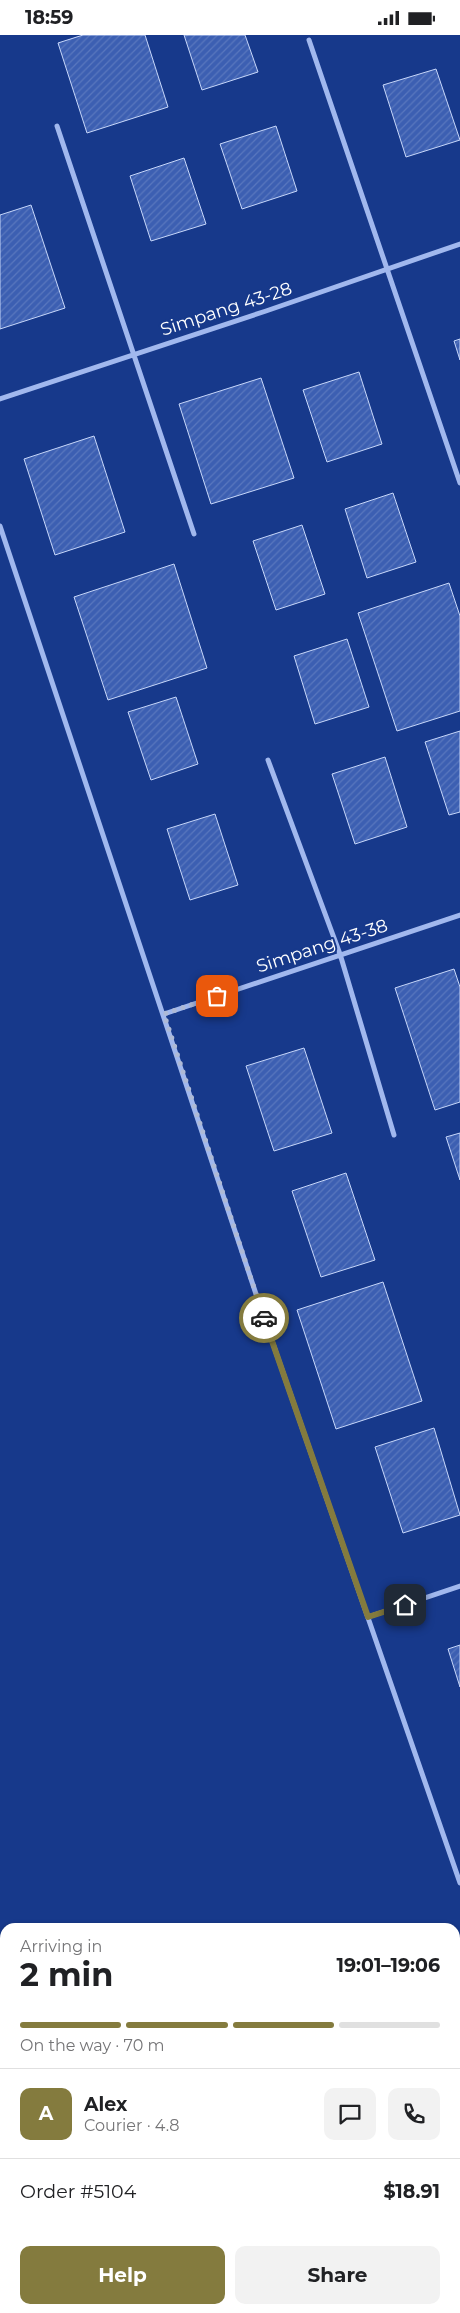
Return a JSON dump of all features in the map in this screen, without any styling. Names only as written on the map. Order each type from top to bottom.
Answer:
[{"type":"street","points":[[309,40],[460,483]]},
{"type":"street","points":[[57,126],[194,534]]},
{"type":"street","name":"Simpang 43-28","points":[[0,399],[386,270],[460,243]]},
{"type":"street","points":[[0,526],[62,718],[164,1014],[262,1312],[460,1883]]},
{"type":"street","points":[[268,760],[340,954],[394,1135]]},
{"type":"street","name":"Simpang 43-38","points":[[164,1014],[460,915]]},
{"type":"street","points":[[368,1617],[460,1586]]},
{"type":"building","points":[[83,35],[145,35],[168,107],[87,133],[58,43]]},
{"type":"building","points":[[184,35],[245,35],[258,72],[202,90]]},
{"type":"building","points":[[436,69],[460,140],[406,157],[383,85]]},
{"type":"building","points":[[276,126],[297,191],[242,209],[220,144]]},
{"type":"building","points":[[184,158],[206,224],[151,241],[130,176]]},
{"type":"building","points":[[31,205],[65,308],[0,329],[0,215]]},
{"type":"building","points":[[460,339],[460,360],[454,341]]},
{"type":"building","points":[[359,372],[382,444],[327,462],[303,390]]},
{"type":"building","points":[[261,378],[294,478],[211,504],[179,404]]},
{"type":"building","points":[[94,436],[125,532],[55,555],[24,459]]},
{"type":"building","points":[[393,493],[416,562],[367,578],[345,509]]},
{"type":"building","points":[[302,525],[325,594],[276,610],[253,541]]},
{"type":"building","points":[[174,564],[207,668],[108,700],[74,597]]},
{"type":"building","points":[[449,583],[460,616],[460,711],[397,731],[358,613]]},
{"type":"building","points":[[347,639],[369,707],[315,724],[294,656]]},
{"type":"building","points":[[176,697],[198,764],[151,780],[128,712]]},
{"type":"building","points":[[460,731],[460,812],[449,815],[425,742]]},
{"type":"building","points":[[385,757],[407,827],[355,844],[332,774]]},
{"type":"building","points":[[215,814],[238,885],[190,900],[167,829]]},
{"type":"building","points":[[454,969],[460,987],[460,1102],[435,1110],[395,988]]},
{"type":"building","points":[[304,1048],[332,1133],[274,1151],[246,1066]]},
{"type":"building","points":[[460,1133],[460,1180],[446,1137]]},
{"type":"building","points":[[346,1173],[375,1260],[321,1277],[292,1191]]},
{"type":"building","points":[[383,1282],[422,1401],[336,1429],[297,1310]]},
{"type":"building","points":[[434,1428],[460,1515],[403,1533],[375,1447]]},
{"type":"building","points":[[460,1645],[460,1687],[448,1649]]},
{"type":"way so far","points":[[217,996],[164,1014],[264,1318]]},
{"type":"route","points":[[264,1318],[368,1617],[405,1605]]}]
